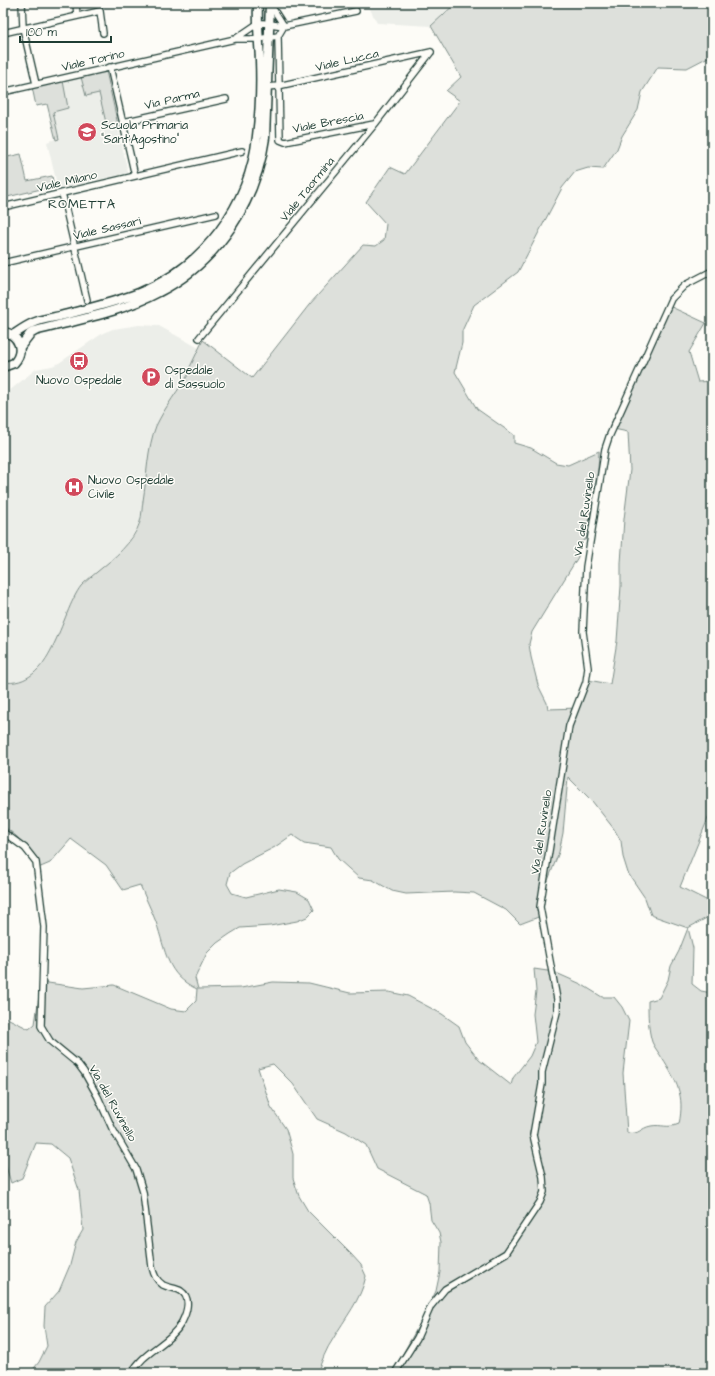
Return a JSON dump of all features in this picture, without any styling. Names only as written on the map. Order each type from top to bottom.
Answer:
[{"type":"main road","points":[[13,336],[33,323],[126,298],[154,286],[179,271],[206,248],[228,219],[244,188],[254,157],[258,136],[260,61],[257,24],[258,3]]},
{"type":"main road","points":[[3,367],[11,365],[17,359],[20,347],[30,334],[35,331],[128,306],[158,293],[184,277],[213,252],[235,223],[252,189],[263,150],[267,87],[274,37],[270,24],[270,4]]},
{"type":"main road","points":[[3,332],[13,336],[20,347]]},
{"type":"street","points":[[22,3],[23,28],[36,84]]},
{"type":"street","points":[[76,3],[77,16]]},
{"type":"street","points":[[270,4],[284,26]]},
{"type":"street","points":[[3,33],[100,11],[103,33]]},
{"type":"street","points":[[257,24],[284,26],[356,11]]},
{"type":"street","name":"Viale Torino","points":[[235,39],[257,24]]},
{"type":"street","points":[[278,86],[274,37],[284,26]]},
{"type":"street","name":"Viale Torino","points":[[3,92],[235,39],[274,37]]},
{"type":"street","name":"Viale Lucca","points":[[267,87],[278,86],[431,52]]},
{"type":"street","name":"Viale Taormina","points":[[199,338],[375,124],[431,52]]},
{"type":"street","points":[[110,67],[135,176]]},
{"type":"street","name":"Viale Brescia","points":[[278,86],[278,135],[280,140],[285,142],[375,124]]},
{"type":"street","name":"Via Parma","points":[[123,122],[226,99]]},
{"type":"street","name":"Viale Milano","points":[[3,207],[242,151]]},
{"type":"street","points":[[62,193],[87,300]]},
{"type":"street","name":"Viale Sassari","points":[[3,263],[216,214]]},
{"type":"street","name":"Via del Ruvinello","points":[[395,1373],[412,1348],[436,1298],[444,1289],[510,1249],[540,1202],[544,1192],[540,1158],[533,1135],[542,1084],[542,1072],[557,1012],[557,999],[540,907],[569,726],[586,682],[588,668],[583,632],[586,567],[605,449],[671,299],[685,285],[712,271]]},
{"type":"street","name":"Via del Ruvinello","points":[[3,832],[25,848],[36,862],[44,927],[41,1026],[50,1041],[78,1064],[84,1072],[98,1097],[112,1128],[136,1169],[143,1192],[152,1267],[155,1277],[163,1285],[182,1292],[187,1297],[188,1304],[184,1319],[178,1329],[145,1357],[132,1373]]},
{"type":"shaded area","points":[[98,3],[159,3],[159,5],[98,8]]},
{"type":"shaded area","points":[[364,3],[456,3],[431,26],[377,23],[369,7]]},
{"type":"shaded area","points":[[456,3],[712,3],[712,55],[687,68],[658,67],[642,92],[638,110],[622,136],[617,149],[603,169],[588,168],[575,172],[562,188],[518,272],[474,305],[462,331],[462,343],[455,372],[477,409],[514,435],[514,443],[531,448],[556,463],[568,465],[599,451],[598,470],[586,539],[577,545],[578,557],[532,632],[529,644],[538,685],[547,703],[548,709],[579,708],[588,680],[610,684],[617,641],[624,519],[630,470],[628,432],[609,428],[667,305],[706,323],[689,352],[698,382],[712,381],[712,813],[709,816],[680,887],[712,903],[712,915],[688,928],[693,948],[692,984],[701,991],[712,993],[712,1373],[392,1373],[424,1316],[436,1291],[440,1272],[441,1242],[439,1233],[431,1220],[429,1203],[426,1194],[377,1169],[366,1145],[346,1132],[317,1119],[293,1084],[273,1064],[258,1068],[271,1107],[286,1129],[293,1154],[293,1178],[299,1196],[308,1211],[361,1265],[366,1276],[357,1301],[328,1347],[317,1373],[25,1373],[31,1372],[39,1362],[47,1346],[44,1326],[45,1307],[59,1291],[70,1265],[76,1242],[83,1230],[79,1190],[68,1158],[51,1144],[36,1143],[22,1178],[11,1183],[5,1163],[3,1162],[3,1016],[29,1029],[35,1024],[41,982],[83,988],[114,985],[171,1009],[186,1011],[196,1001],[197,989],[179,977],[173,969],[165,952],[156,922],[140,885],[123,890],[106,865],[71,839],[50,863],[36,869],[31,855],[24,844],[3,826],[3,682],[20,681],[33,674],[44,662],[81,586],[116,556],[133,537],[141,519],[149,453],[156,426],[190,372],[190,367],[203,340],[252,378],[309,305],[363,245],[376,246],[384,240],[386,224],[366,202],[390,167],[405,174],[460,101],[446,91],[461,77],[431,26]],"holes":[[[568,777],[592,801],[614,829],[621,841],[623,857],[628,873],[645,898],[651,915],[688,928],[671,966],[668,980],[659,998],[648,1001],[649,1027],[652,1042],[672,1074],[678,1089],[681,1105],[679,1124],[671,1126],[651,1126],[635,1133],[627,1133],[623,1073],[629,1021],[622,1007],[614,997],[602,997],[581,984],[554,972],[534,969],[536,991],[533,1014],[536,1042],[530,1056],[513,1078],[511,1085],[479,1060],[465,1042],[459,1026],[442,1014],[408,996],[389,992],[350,993],[309,983],[273,982],[241,988],[198,989],[195,978],[207,953],[217,943],[240,928],[270,926],[297,921],[307,917],[314,910],[309,899],[297,892],[279,889],[246,897],[232,893],[227,884],[230,873],[242,864],[275,847],[292,835],[304,843],[331,847],[338,859],[359,878],[373,880],[392,891],[406,894],[454,892],[474,893],[506,910],[520,924],[541,916],[547,883],[559,852],[563,833]]]},
{"type":"shaded area","name":"Scuola Primaria \"Sant'Agostino\"","points":[[106,71],[128,173],[58,189],[47,142],[56,139],[47,104],[36,106],[32,87]]},
{"type":"shaded area","points":[[106,71],[118,125],[107,127],[99,93],[86,96],[81,77]]},
{"type":"shaded area","points":[[63,81],[68,108],[53,112],[59,139],[56,140],[47,104],[36,106],[32,87]]},
{"type":"shaded area","points":[[21,154],[27,181],[52,176],[54,186],[3,198],[3,158]]},
{"type":"shaded area","name":"Nuovo Ospedale Civile","points":[[139,325],[159,326],[199,348],[190,367],[190,372],[156,426],[150,453],[140,521],[129,542],[73,598],[57,641],[40,666],[32,675],[20,681],[3,682],[3,618],[11,605],[3,599],[3,432],[6,418],[3,407],[3,396],[36,369],[59,363],[103,333],[113,329]]},
{"type":"place","name":"Scuola Primaria \"Sant'Agostino\"","points":[[87,132]]},
{"type":"place","name":"Nuovo Ospedale","points":[[79,361]]},
{"type":"place","name":"Ospedale di Sassuolo","points":[[151,377]]},
{"type":"place","name":"Nuovo Ospedale Civile","points":[[74,487]]},
{"type":"district","name":"ROMETTA","points":[[82,203]]}]
